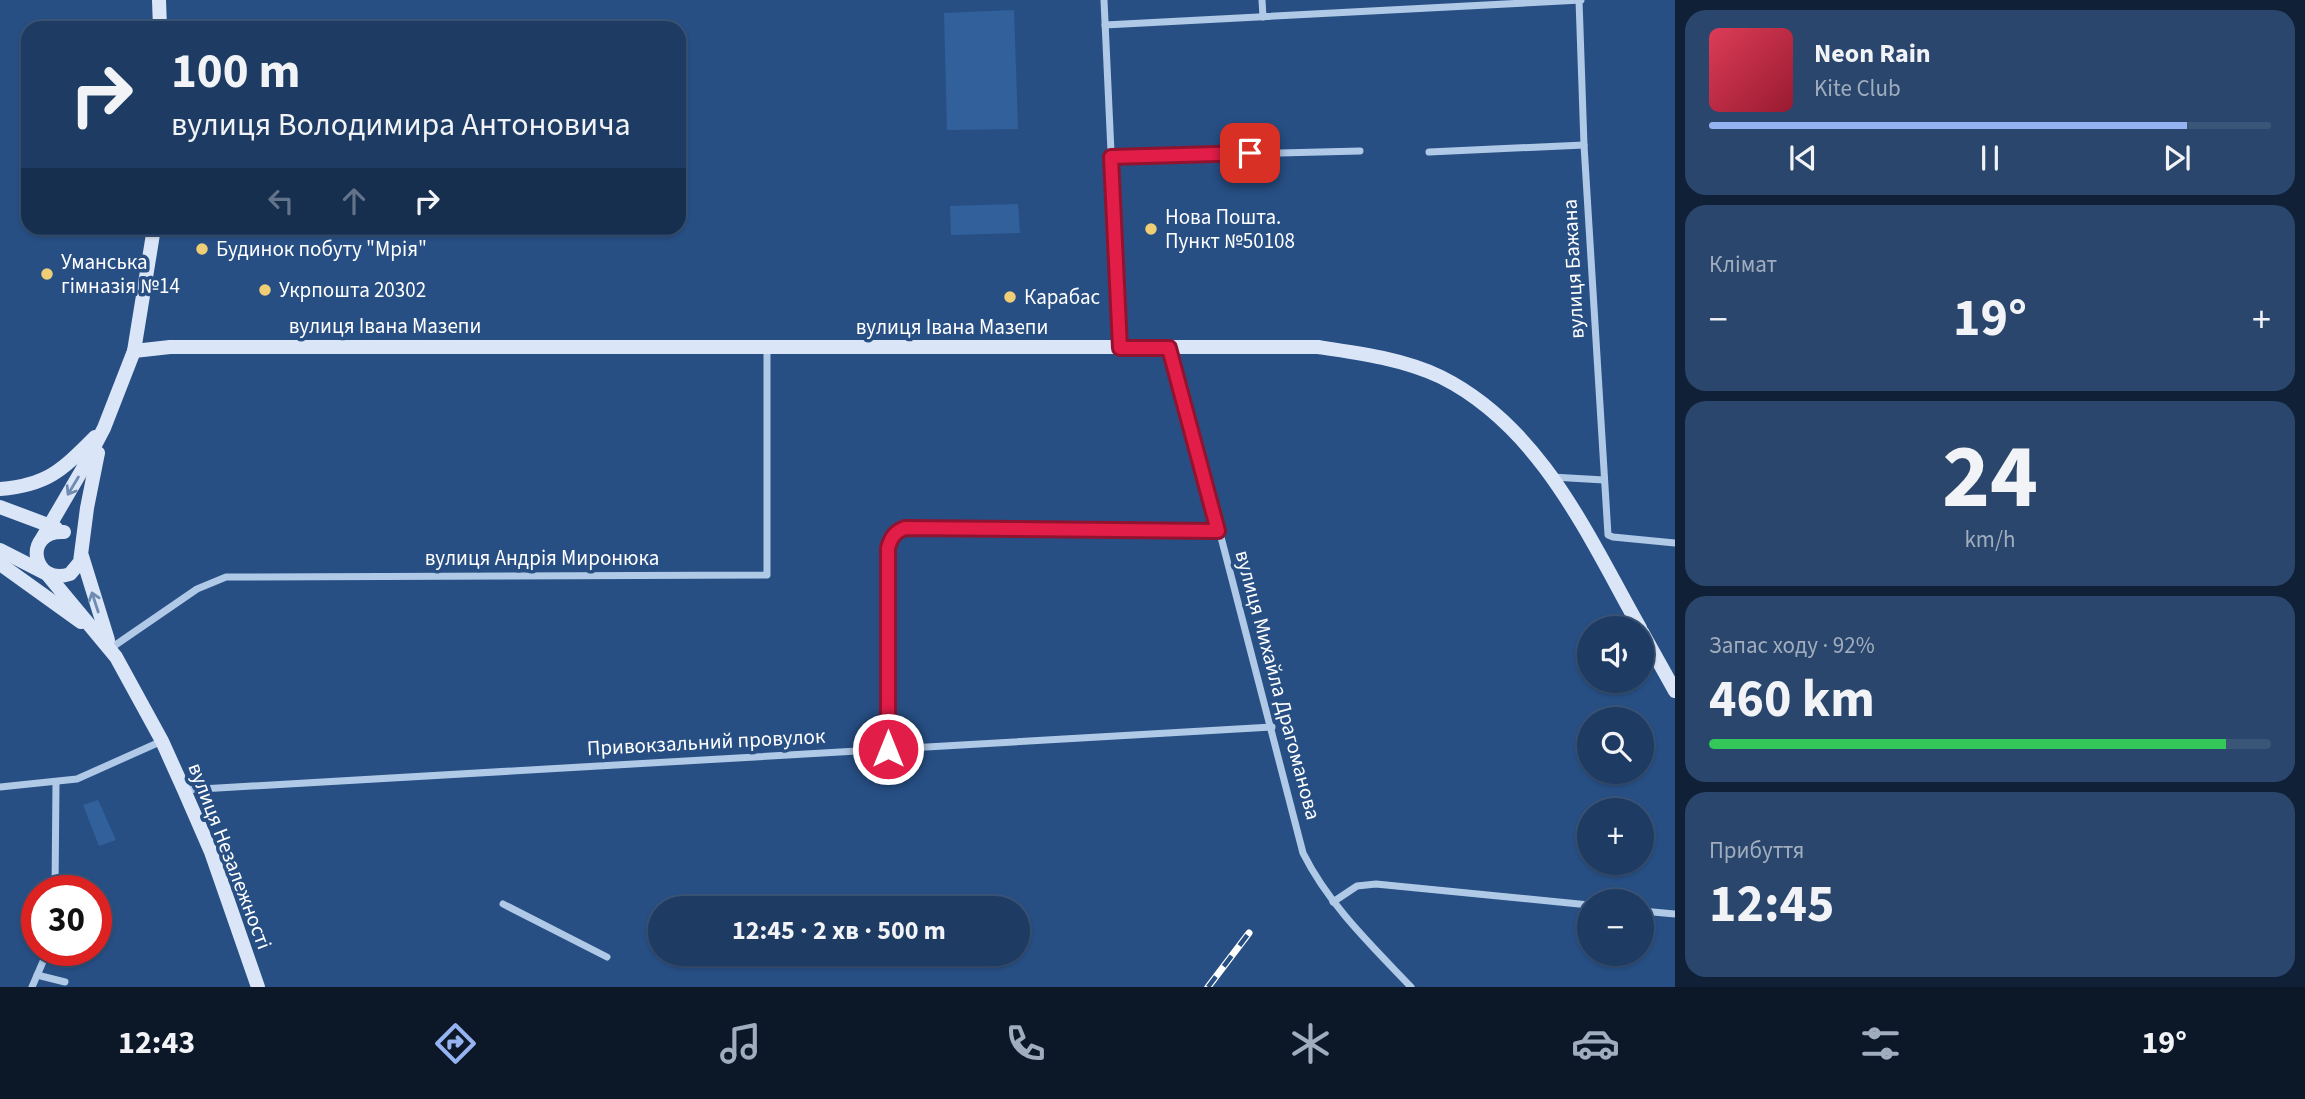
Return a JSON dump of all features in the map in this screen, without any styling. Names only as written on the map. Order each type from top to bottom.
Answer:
[{"type":"main road","points":[[159,0],[160,21]]},
{"type":"main road","points":[[104,428],[87,508],[82,555],[77,568],[70,575],[61,577],[47,574],[37,559],[37,548],[104,428],[134,351],[153,235]]},
{"type":"main road","name":"вулиця Івана Мазепи","points":[[134,351],[170,347],[1318,347],[1379,356],[1441,377],[1483,403],[1527,444],[1551,477],[1633,616]]},
{"type":"main road","points":[[0,489],[32,485],[50,477],[66,466],[104,428]]},
{"type":"main road","points":[[0,507],[64,532],[78,541],[82,555]]},
{"type":"main road","points":[[40,542],[49,534],[64,532]]},
{"type":"main road","name":"вулиця Незалежності","points":[[0,551],[47,574],[111,648]]},
{"type":"main road","name":"вулиця Незалежності","points":[[82,555],[94,602],[111,648],[162,741],[211,852],[258,987]]},
{"type":"main road","name":"вулиця Незалежності","points":[[0,564],[74,616],[111,648]]},
{"type":"main road","name":"вулиця Івана Мазепи","points":[[1654,653],[1675,691]]},
{"type":"street","points":[[1104,0],[1120,348]]},
{"type":"street","points":[[1262,0],[1263,17]]},
{"type":"street","points":[[1105,25],[1263,17],[1425,4],[1580,0]]},
{"type":"street","name":"вулиця Бажана","points":[[1580,0],[1584,145],[1608,535],[1675,543]]},
{"type":"street","points":[[1429,152],[1584,145]]},
{"type":"street","points":[[1111,157],[1360,151]]},
{"type":"street","name":"вулиця Андрія Миронюка","points":[[111,648],[197,589],[226,577],[767,575],[767,348]]},
{"type":"street","name":"вулиця Михайла Драгоманова","points":[[1169,348],[1272,727],[1303,853],[1315,877],[1333,902],[1411,987]]},
{"type":"street","points":[[1551,477],[1604,480]]},
{"type":"street","points":[[888,749],[888,548],[890,540],[898,531],[905,528],[1218,531]]},
{"type":"street","name":"Привокзальний провулок","points":[[184,790],[1272,727]]},
{"type":"street","points":[[0,787],[77,779],[162,741]]},
{"type":"street","points":[[55,875],[56,782]]},
{"type":"street","points":[[1333,902],[1357,886],[1376,884],[1577,904]]},
{"type":"street","points":[[503,904],[607,957]]},
{"type":"street","points":[[1654,912],[1675,914]]},
{"type":"street","points":[[32,987],[41,966]]},
{"type":"street","points":[[37,975],[65,982]]},
{"type":"shaded area","points":[[1014,10],[1018,129],[947,130],[944,13]]},
{"type":"shaded area","points":[[1018,204],[1020,233],[951,235],[950,206]]},
{"type":"shaded area","points":[[98,800],[116,840],[99,846],[83,805]]},
{"type":"railway","points":[[1208,987],[1249,933]]},
{"type":"place","name":"Нова Пошта. Пункт №50108","points":[[1151,229]]},
{"type":"place","name":"Будинок побуту \"Мрія\"","points":[[202,249]]},
{"type":"place","name":"Уманська гімназія №14","points":[[47,274]]},
{"type":"place","name":"Укрпошта 20302","points":[[265,290]]},
{"type":"place","name":"Карабас","points":[[1010,297]]},
{"type":"route","points":[[888,749],[888,548],[890,540],[898,531],[905,528],[1218,531],[1169,348],[1120,348],[1111,157],[1250,153]]}]
